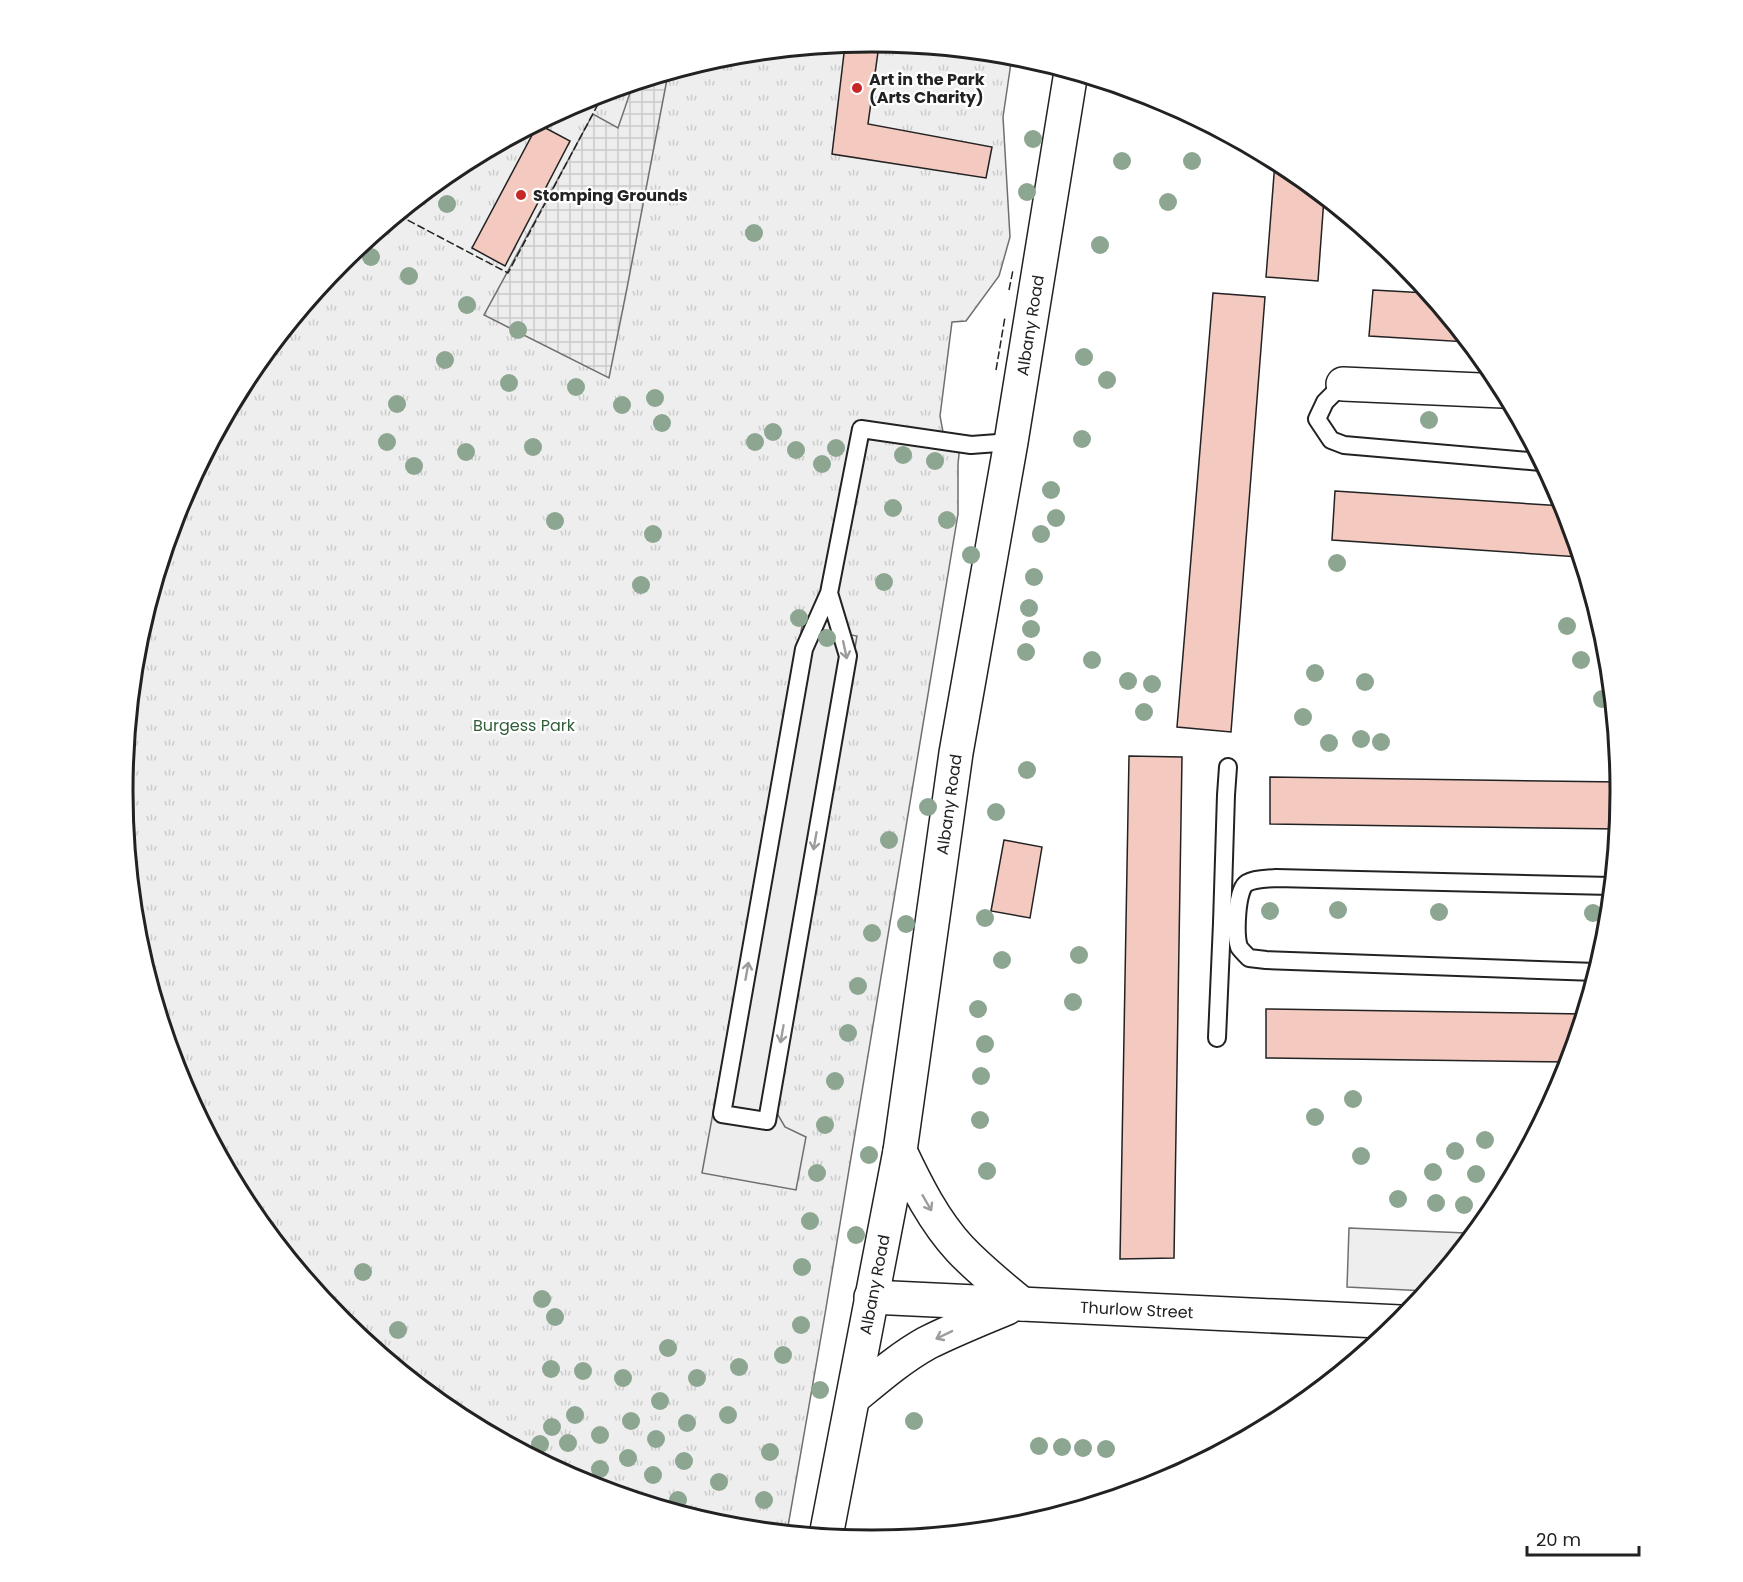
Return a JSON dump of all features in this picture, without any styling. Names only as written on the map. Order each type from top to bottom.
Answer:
[{"type":"main road","name":"Albany Road","points":[[828,1528],[900,1151],[956,753],[1011,442],[1070,80]]},
{"type":"main road","points":[[1342,384],[1492,391]]},
{"type":"main road","points":[[853,1398],[892,1366],[925,1344],[1020,1304],[986,1274],[946,1232],[931,1210],[900,1151]]},
{"type":"main road","name":"Thurlow Street","points":[[872,1297],[1385,1321]]},
{"type":"lane","points":[[1342,384],[1325,402],[1317,419],[1331,440],[1344,446],[1533,461]]},
{"type":"lane","points":[[829,593],[848,656],[766,1121],[722,1114],[804,649],[829,593],[861,429],[970,445],[1011,442]]},
{"type":"lane","points":[[1217,1038],[1230,923],[1226,795],[1228,768]]},
{"type":"lane","points":[[1587,972],[1249,958],[1239,947],[1230,923],[1238,908],[1240,892],[1245,884],[1256,880],[1276,878],[1604,886]]},
{"type":"green space","name":"Burgess Park","points":[[872,52],[920,54],[1011,66],[1003,117],[1010,237],[999,276],[966,321],[952,322],[940,416],[943,432],[961,435],[958,464],[958,514],[788,1524],[727,1515],[680,1504],[589,1473],[502,1431],[422,1377],[349,1313],[286,1241],[257,1201],[232,1160],[189,1074],[158,982],[139,887],[133,791],[135,743],[139,695],[158,600],[189,508],[209,464],[257,381],[286,341],[349,269],[385,236],[422,205],[502,151],[589,109],[634,92],[727,67],[775,59]]},
{"type":"green space","points":[[1349,1228],[1463,1233],[1415,1290],[1347,1287]]},
{"type":"shaded area","points":[[666,82],[609,378],[484,315],[593,114],[618,128],[630,94]]},
{"type":"shaded area","points":[[802,626],[857,636],[777,1100],[778,1115],[785,1127],[806,1137],[796,1190],[702,1173]]},
{"type":"building","name":"Art in the Park (Arts Charity)","points":[[878,52],[868,124],[992,147],[986,178],[832,154],[844,53]]},
{"type":"building","name":"Stomping Grounds","points":[[546,128],[570,141],[505,266],[472,248],[532,136]]},
{"type":"building","points":[[1274,172],[1323,207],[1318,281],[1266,277]]},
{"type":"building","points":[[1373,290],[1416,292],[1457,341],[1369,336]]},
{"type":"building","points":[[1213,293],[1265,297],[1231,732],[1177,727]]},
{"type":"building","points":[[1335,491],[1553,505],[1572,557],[1332,540]]},
{"type":"building","points":[[1129,756],[1182,757],[1174,1258],[1120,1259]]},
{"type":"building","points":[[1270,777],[1610,782],[1608,829],[1270,824]]},
{"type":"building","points":[[1004,840],[1042,847],[1030,918],[991,911]]},
{"type":"building","points":[[1266,1009],[1575,1014],[1558,1062],[1266,1058]]},
{"type":"fence","points":[[405,219],[508,273],[597,106]]},
{"type":"fence","points":[[1009,290],[1013,270]]},
{"type":"fence","points":[[996,370],[1005,317]]},
{"type":"place","name":"Art in the Park (Arts Charity)","points":[[857,88]]},
{"type":"place","name":"Stomping Grounds","points":[[521,195]]}]
